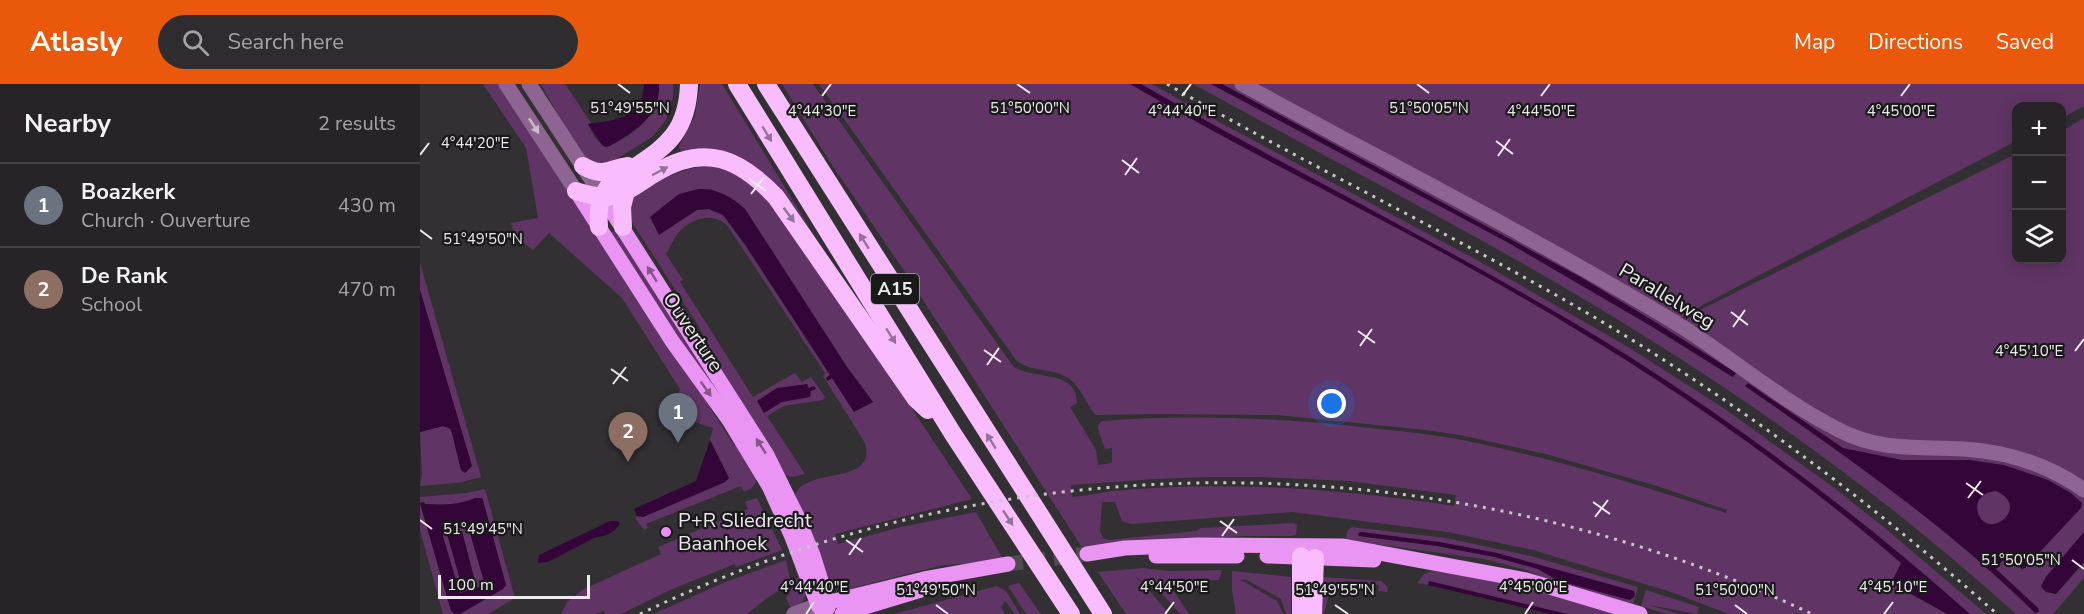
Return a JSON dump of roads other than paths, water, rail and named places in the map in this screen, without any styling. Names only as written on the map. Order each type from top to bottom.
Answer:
[{"type":"highway","points":[[599,227],[598,209],[602,196],[608,188],[666,145],[679,129],[684,120],[688,102],[688,84]]},
{"type":"highway","name":"A15","points":[[737,84],[953,434],[1071,614]]},
{"type":"highway","name":"A15","points":[[766,84],[1103,614]]},
{"type":"highway","name":"A15","points":[[576,191],[592,196],[618,195],[666,167],[703,158],[723,159],[742,167],[758,178],[776,197],[916,399],[953,434]]},
{"type":"highway","points":[[583,166],[599,173],[639,164]]},
{"type":"highway","points":[[623,227],[622,207],[626,191]]},
{"type":"highway","name":"A15","points":[[1023,491],[1059,533],[1113,614]]},
{"type":"highway","points":[[1301,614],[1309,553]]},
{"type":"highway","points":[[1309,553],[1313,614]]},
{"type":"main road","name":"Ouverture","points":[[576,191],[672,341],[729,420],[769,486],[824,609]]},
{"type":"main road","name":"Ouverture","points":[[602,196],[767,455],[798,516],[813,555],[824,609]]},
{"type":"main road","points":[[1089,557],[1309,553],[1410,560],[1526,580],[1640,614]]},
{"type":"main road","points":[[824,609],[933,577],[1010,568],[940,584],[842,614]]},
{"type":"street","name":"Ouverture","points":[[506,84],[576,191]]},
{"type":"street","name":"Ouverture","points":[[529,84],[602,196]]},
{"type":"street","name":"Parallelweg","points":[[1242,84],[1492,218],[1677,324],[1840,431],[1865,441],[1893,447],[1962,449],[2011,455],[2049,469],[2084,490]]},
{"type":"street","points":[[794,614],[824,609]]},
{"type":"tunnel","points":[[1008,564],[1087,554]]},
{"type":"railway","points":[[1167,84],[1541,287],[1648,350],[1803,456],[1902,533],[1997,614]]},
{"type":"railway","points":[[640,614],[780,556],[926,515],[1075,491],[1226,483],[1377,491],[1526,516],[1672,557],[1812,614]]},
{"type":"place","name":"Boazkerk","points":[[678,443]]},
{"type":"place","name":"De Rank","points":[[628,462]]},
{"type":"place","name":"P+R Sliedrecht Baanhoek","points":[[666,532]]}]
